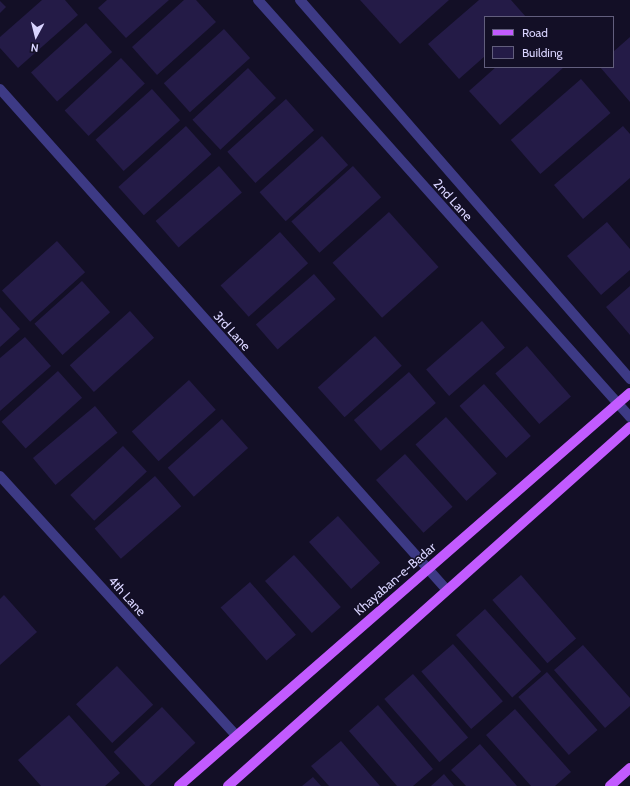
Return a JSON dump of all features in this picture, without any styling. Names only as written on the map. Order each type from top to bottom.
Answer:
[{"type":"main road","name":"Khayaban-e-Badar","points":[[179,786],[236,734],[630,393]]},
{"type":"main road","points":[[228,786],[446,589],[630,427]]},
{"type":"main road","points":[[610,786],[630,768]]},
{"type":"street","name":"2nd Lane","points":[[258,0],[630,417]]},
{"type":"street","points":[[300,0],[630,379]]},
{"type":"street","name":"3rd Lane","points":[[0,89],[446,589]]},
{"type":"street","name":"4th Lane","points":[[0,476],[236,734]]},
{"type":"building","points":[[42,0],[65,0],[78,15],[18,68],[0,48],[0,37]]},
{"type":"building","points":[[107,0],[169,0],[126,38],[98,8]]},
{"type":"building","points":[[184,0],[196,0],[216,22],[157,75],[132,47]]},
{"type":"building","points":[[360,0],[449,0],[400,44]]},
{"type":"building","points":[[479,0],[511,0],[525,16],[484,16],[484,57],[459,79],[428,44]]},
{"type":"building","points":[[0,1],[6,7],[0,13]]},
{"type":"building","points":[[86,23],[112,52],[57,101],[31,73]]},
{"type":"building","points":[[224,29],[250,58],[190,112],[164,83]]},
{"type":"building","points":[[630,37],[630,102],[601,68],[614,68],[614,51]]},
{"type":"building","points":[[121,58],[145,84],[89,136],[65,111]]},
{"type":"building","points":[[248,68],[276,98],[220,150],[192,120]]},
{"type":"building","points":[[495,68],[563,68],[500,125],[469,91]]},
{"type":"building","points":[[581,79],[611,113],[540,174],[511,140]]},
{"type":"building","points":[[152,89],[180,120],[124,171],[96,140]]},
{"type":"building","points":[[286,99],[314,130],[255,183],[227,152]]},
{"type":"building","points":[[186,126],[211,154],[144,215],[118,187]]},
{"type":"building","points":[[623,126],[630,134],[630,178],[583,219],[554,185]]},
{"type":"building","points":[[322,136],[348,165],[286,221],[260,192]]},
{"type":"building","points":[[219,166],[242,192],[179,248],[156,221]]},
{"type":"building","points":[[353,166],[381,197],[319,253],[291,222]]},
{"type":"building","points":[[389,212],[439,267],[382,318],[333,263]]},
{"type":"building","points":[[607,222],[630,249],[630,270],[601,295],[567,256]]},
{"type":"building","points":[[280,232],[308,263],[249,317],[221,286]]},
{"type":"building","points":[[57,241],[85,272],[30,322],[2,291]]},
{"type":"building","points":[[314,274],[336,299],[278,349],[256,325]]},
{"type":"building","points":[[82,281],[110,312],[63,355],[34,324]]},
{"type":"building","points":[[630,286],[630,335],[606,307]]},
{"type":"building","points":[[0,307],[20,329],[0,347]]},
{"type":"building","points":[[130,311],[154,338],[94,392],[70,365]]},
{"type":"building","points":[[482,321],[505,347],[449,396],[426,370]]},
{"type":"building","points":[[375,336],[402,366],[345,417],[318,388]]},
{"type":"building","points":[[25,337],[51,366],[0,411],[0,358]]},
{"type":"building","points":[[527,346],[571,397],[539,424],[495,374]]},
{"type":"building","points":[[58,371],[82,398],[26,449],[2,422]]},
{"type":"building","points":[[409,372],[436,403],[381,451],[354,420]]},
{"type":"building","points":[[189,380],[216,410],[159,461],[132,432]]},
{"type":"building","points":[[484,384],[531,436],[506,458],[459,406]]},
{"type":"building","points":[[95,406],[117,433],[55,485],[33,458]]},
{"type":"building","points":[[446,417],[497,473],[466,501],[416,444]]},
{"type":"building","points":[[222,419],[248,448],[194,497],[168,468]]},
{"type":"building","points":[[123,446],[147,472],[94,521],[70,495]]},
{"type":"building","points":[[405,454],[453,507],[424,533],[376,480]]},
{"type":"building","points":[[155,476],[181,506],[121,559],[95,528]]},
{"type":"building","points":[[338,516],[380,563],[351,589],[309,542]]},
{"type":"building","points":[[294,555],[341,607],[312,633],[265,581]]},
{"type":"building","points":[[521,575],[576,638],[547,663],[492,600]]},
{"type":"building","points":[[250,582],[296,635],[266,660],[221,608]]},
{"type":"building","points":[[4,595],[37,632],[0,665],[0,599]]},
{"type":"building","points":[[485,609],[541,671],[512,698],[456,635]]},
{"type":"building","points":[[453,644],[503,701],[471,729],[421,672]]},
{"type":"building","points":[[583,645],[630,698],[630,706],[605,728],[554,670]]},
{"type":"building","points":[[117,666],[153,705],[112,743],[76,704]]},
{"type":"building","points":[[547,672],[598,730],[569,755],[518,697]]},
{"type":"building","points":[[413,674],[468,737],[439,762],[384,699]]},
{"type":"building","points":[[378,705],[433,769],[413,786],[397,786],[349,731]]},
{"type":"building","points":[[162,707],[195,743],[149,786],[145,786],[114,752]]},
{"type":"building","points":[[515,709],[571,772],[555,786],[531,786],[486,735]]},
{"type":"building","points":[[69,715],[120,773],[105,786],[41,786],[18,760]]},
{"type":"building","points":[[341,741],[380,786],[329,786],[311,766]]},
{"type":"building","points":[[480,744],[517,786],[466,786],[451,770]]},
{"type":"building","points":[[444,774],[454,786],[431,786]]},
{"type":"building","points":[[313,777],[321,786],[302,786]]}]
